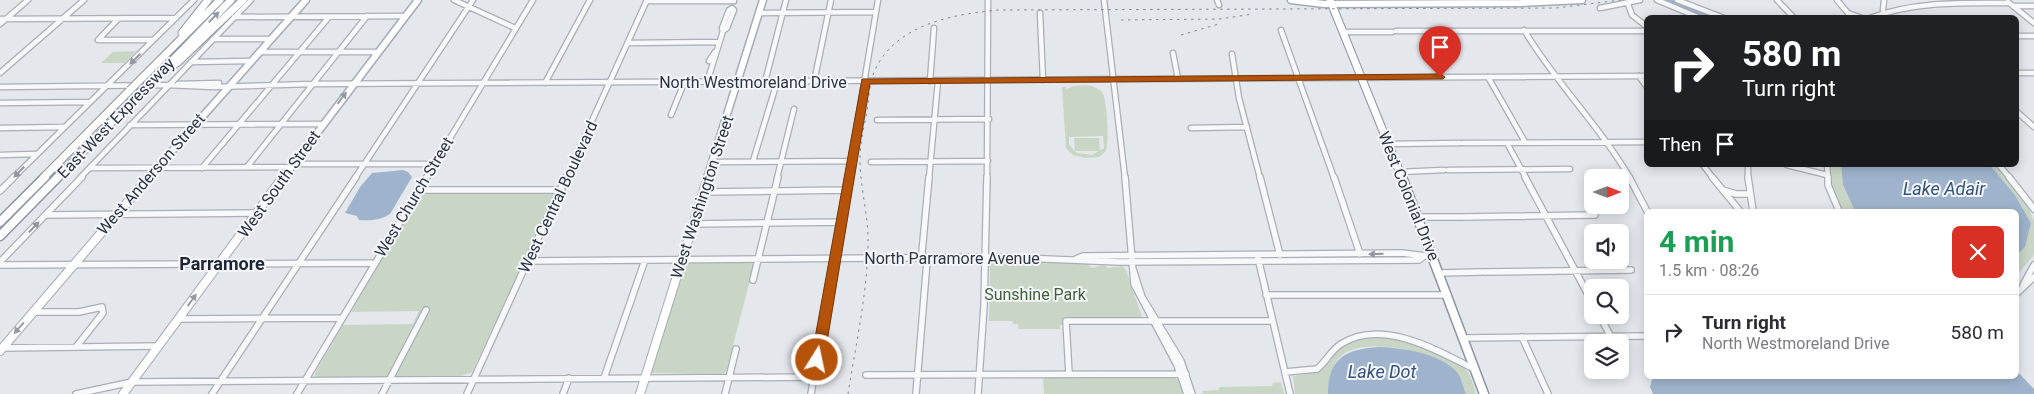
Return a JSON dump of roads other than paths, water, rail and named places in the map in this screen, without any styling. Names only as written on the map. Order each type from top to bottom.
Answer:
[{"type":"highway","points":[[173,48],[208,0]]},
{"type":"highway","name":"East-West Expressway","points":[[0,221],[220,0]]},
{"type":"highway","name":"East-West Expressway","points":[[0,236],[231,0]]},
{"type":"highway","points":[[154,79],[178,62],[243,0]]},
{"type":"highway","name":"West Colonial Drive","points":[[1327,1],[1343,32],[1400,172],[1418,218],[1428,256],[1439,273],[1448,295],[1484,394]]},
{"type":"highway","points":[[0,242],[39,197]]},
{"type":"main road","name":"West Anderson Street","points":[[1,349],[156,168],[306,0]]},
{"type":"main road","name":"West South Street","points":[[123,394],[352,84],[418,0]]},
{"type":"main road","name":"West Washington Street","points":[[640,394],[764,0]]},
{"type":"main road","points":[[1291,0],[1321,4],[1327,1],[1511,3],[1582,0]]},
{"type":"street","points":[[0,24],[3,19],[28,0]]},
{"type":"street","points":[[0,73],[84,0]]},
{"type":"street","points":[[0,191],[194,0]]},
{"type":"street","points":[[0,264],[168,85],[251,0]]},
{"type":"street","points":[[454,0],[515,28]]},
{"type":"street","points":[[212,394],[473,0]]},
{"type":"street","name":"West Church Street","points":[[297,394],[533,0]]},
{"type":"street","points":[[545,83],[590,0]]},
{"type":"street","points":[[647,0],[734,0],[732,8],[725,19],[723,31],[715,52],[709,61]]},
{"type":"street","name":"West Central Boulevard","points":[[467,394],[562,190],[647,0]]},
{"type":"street","points":[[764,82],[786,0]]},
{"type":"street","points":[[814,82],[830,0]]},
{"type":"street","points":[[811,394],[878,0]]},
{"type":"street","points":[[978,394],[988,161],[988,0]]},
{"type":"street","points":[[1104,0],[1115,80],[1132,262],[1142,297],[1192,394]]},
{"type":"street","points":[[1217,0],[1219,5]]},
{"type":"street","points":[[1600,8],[1628,4],[1640,0]]},
{"type":"street","points":[[1657,0],[1693,15]]},
{"type":"street","points":[[1677,0],[1686,1],[1717,15]]},
{"type":"street","points":[[1777,0],[1791,15]]},
{"type":"street","points":[[1837,0],[1848,13],[1854,15]]},
{"type":"street","points":[[1884,0],[1884,10]]},
{"type":"street","points":[[1904,5],[1911,0]]},
{"type":"street","points":[[1919,0],[1929,4]]},
{"type":"street","points":[[1875,15],[1884,10],[1904,5],[2009,3],[2034,6]]},
{"type":"street","points":[[2009,3],[2034,23]]},
{"type":"street","points":[[1628,4],[1632,15],[1644,24]]},
{"type":"street","points":[[760,13],[876,12]]},
{"type":"street","points":[[1040,13],[1043,80]]},
{"type":"street","points":[[202,168],[330,16]]},
{"type":"street","points":[[247,167],[367,16]]},
{"type":"street","points":[[234,17],[405,16]]},
{"type":"street","points":[[119,18],[98,40],[153,40]]},
{"type":"street","points":[[3,19],[176,18]]},
{"type":"street","points":[[930,81],[934,28]]},
{"type":"street","points":[[1281,30],[1360,254]]},
{"type":"street","points":[[1524,30],[1554,76],[1605,142],[1637,190],[1646,209]]},
{"type":"street","points":[[1343,32],[1644,31]]},
{"type":"street","points":[[2019,36],[2034,36]]},
{"type":"street","points":[[213,39],[270,39]]},
{"type":"street","points":[[628,43],[719,42]]},
{"type":"street","points":[[259,52],[376,52]]},
{"type":"street","points":[[709,76],[716,56],[715,52]]},
{"type":"street","points":[[1174,52],[1178,79]]},
{"type":"street","points":[[1232,54],[1247,127],[1280,255]]},
{"type":"street","points":[[191,62],[250,61]]},
{"type":"street","points":[[2019,73],[2034,73]]},
{"type":"street","points":[[1639,76],[1644,83]]},
{"type":"street","name":"North Westmoreland Drive","points":[[0,88],[168,85],[213,87],[272,84],[1644,76]]},
{"type":"street","points":[[1488,77],[1524,142]]},
{"type":"street","points":[[916,394],[927,262],[922,258],[938,81]]},
{"type":"street","points":[[752,161],[777,82]]},
{"type":"street","points":[[671,115],[684,83]]},
{"type":"street","points":[[0,103],[90,102]]},
{"type":"street","points":[[754,280],[794,110]]},
{"type":"street","points":[[2019,114],[2034,127]]},
{"type":"street","points":[[877,120],[989,119]]},
{"type":"street","points":[[130,125],[323,124]]},
{"type":"street","points":[[0,128],[64,127]]},
{"type":"street","points":[[1191,128],[1247,127]]},
{"type":"street","points":[[1507,142],[1584,286]]},
{"type":"street","points":[[1388,144],[1644,142]]},
{"type":"street","points":[[0,155],[37,154]]},
{"type":"street","points":[[713,162],[851,161]]},
{"type":"street","points":[[871,162],[988,161]]},
{"type":"street","points":[[91,168],[434,164]]},
{"type":"street","points":[[1704,167],[1720,189],[1738,209]]},
{"type":"street","points":[[1748,167],[1749,194],[1753,209]]},
{"type":"street","points":[[1795,167],[1827,175]]},
{"type":"street","points":[[1828,167],[1828,185],[1838,209]]},
{"type":"street","points":[[2001,167],[2027,197],[2034,209]]},
{"type":"street","points":[[1400,172],[1570,169]]},
{"type":"street","points":[[1720,189],[1736,194],[1749,194]]},
{"type":"street","points":[[418,190],[562,190]]},
{"type":"street","points":[[703,192],[847,190]]},
{"type":"street","points":[[46,215],[258,213]]},
{"type":"street","points":[[1418,218],[1595,215]]},
{"type":"street","points":[[693,224],[841,222]]},
{"type":"street","name":"North Parramore Avenue","points":[[1258,258],[1280,255],[1360,254],[1417,254],[1428,256]]},
{"type":"street","name":"North Parramore Avenue","points":[[528,262],[985,257],[1075,259],[1085,262],[1132,262],[1258,258],[1419,260],[1428,256]]},
{"type":"street","points":[[1258,258],[1290,394]]},
{"type":"street","points":[[604,378],[645,260]]},
{"type":"street","points":[[0,264],[375,263]]},
{"type":"street","points":[[2023,286],[2034,266]]},
{"type":"street","points":[[1439,273],[1631,270]]},
{"type":"street","points":[[2019,291],[2034,277]]},
{"type":"street","points":[[1266,295],[1448,295]]},
{"type":"street","points":[[33,312],[79,312],[95,307],[104,309],[101,316],[76,347]]},
{"type":"street","points":[[382,394],[426,310]]},
{"type":"street","points":[[178,319],[342,318]]},
{"type":"street","points":[[1069,374],[1066,321],[1272,321]]},
{"type":"street","points":[[1285,372],[1318,369],[1340,344],[1355,338],[1376,336],[1397,337],[1422,344],[1475,369]]},
{"type":"street","points":[[1629,336],[1644,336]]},
{"type":"street","points":[[1464,338],[1584,337]]},
{"type":"street","points":[[1522,338],[1548,394]]},
{"type":"street","points":[[1,349],[158,346]]},
{"type":"street","points":[[726,394],[736,350]]},
{"type":"street","points":[[866,375],[978,373],[1183,374]]},
{"type":"street","points":[[1183,374],[1187,394]]},
{"type":"street","points":[[76,394],[95,392],[119,383],[132,382],[814,377]]},
{"type":"street","points":[[563,394],[569,378]]},
{"type":"water","name":"Lake Adair","points":[[1841,167],[1992,167],[2015,195],[2031,223],[2025,247],[2019,253],[2019,209],[1854,209],[1843,185]]},
{"type":"water","points":[[403,170],[412,177],[390,214],[379,219],[359,220],[357,216],[345,213],[360,187],[372,173]]},
{"type":"water","name":"Lake Dot","points":[[1379,347],[1410,350],[1441,360],[1457,372],[1466,394],[1328,394],[1331,371],[1342,357],[1358,350]]},
{"type":"water","points":[[2019,373],[2034,389],[2034,394],[1653,394],[1650,387],[1652,379],[2019,379]]},
{"type":"waterway","points":[[1664,0],[1703,15]]},
{"type":"railway","points":[[848,394],[866,278],[868,229],[860,160],[861,141],[870,85],[875,70],[885,54],[897,42],[912,32],[928,24],[946,19],[999,10],[1556,8],[1621,0]]},
{"type":"railway","points":[[1121,20],[1220,19],[1253,14]]},
{"type":"railway","points":[[1181,35],[1219,24]]},
{"type":"district","name":"Parramore","points":[[222,263]]},
{"type":"park label","name":"Sunshine Park","points":[[1035,294]]}]
